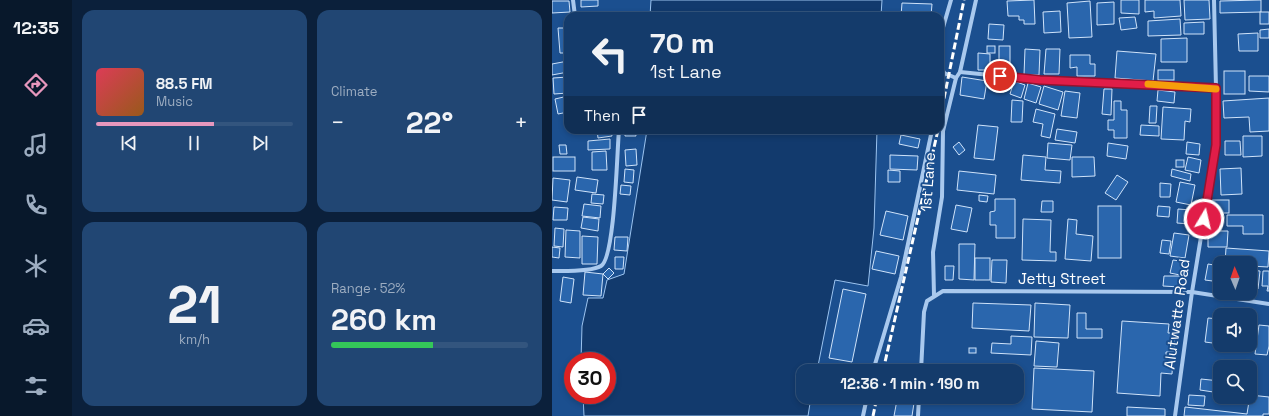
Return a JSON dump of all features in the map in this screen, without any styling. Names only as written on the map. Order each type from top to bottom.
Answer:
[{"type":"street","points":[[572,0],[574,12]]},
{"type":"street","points":[[944,24],[951,0]]},
{"type":"street","name":"1st Lane","points":[[944,127],[956,78],[960,72],[976,0]]},
{"type":"street","name":"Alutwatte Road","points":[[1175,416],[1192,292],[1216,145],[1214,0]]},
{"type":"street","points":[[944,72],[956,78]]},
{"type":"street","points":[[960,72],[1040,80],[1216,88]]},
{"type":"street","points":[[552,271],[584,270],[601,267],[606,262],[613,221],[619,134]]},
{"type":"street","points":[[875,364],[901,276],[931,134]]},
{"type":"street","name":"1st Lane","points":[[934,295],[932,252],[942,197],[943,134]]},
{"type":"street","name":"Jetty Street","points":[[934,295],[943,291],[952,290],[1192,292],[1269,304]]},
{"type":"street","points":[[921,364],[924,312],[927,301],[934,295]]},
{"type":"street","points":[[864,416],[866,404]]},
{"type":"street","points":[[918,416],[919,404]]},
{"type":"water","points":[[651,0],[882,0],[881,12],[650,12]]},
{"type":"water","points":[[646,134],[877,134],[874,228],[868,286],[835,280],[818,364],[796,364],[796,404],[810,404],[808,416],[584,416],[583,404],[616,404],[616,352],[581,352],[582,326],[588,298],[603,298],[607,280],[624,274]]},
{"type":"building","points":[[581,0],[598,0],[598,6],[581,7]]},
{"type":"building","points":[[1034,0],[1035,24],[1024,24],[1024,20],[1019,20],[1019,16],[1008,16],[1007,1]]},
{"type":"building","points":[[1121,0],[1139,0],[1139,14],[1121,13]]},
{"type":"building","points":[[1145,0],[1180,0],[1181,16],[1154,18],[1154,11],[1145,12]]},
{"type":"building","points":[[1184,0],[1209,0],[1210,19],[1185,20]]},
{"type":"building","points":[[1261,0],[1261,12],[1220,13],[1220,1]]},
{"type":"building","points":[[552,1],[569,1],[570,12],[552,13]]},
{"type":"building","points":[[1090,1],[1092,37],[1069,38],[1067,3]]},
{"type":"building","points":[[1114,2],[1114,24],[1097,25],[1097,3]]},
{"type":"building","points":[[902,3],[932,4],[931,12],[901,12]]},
{"type":"building","points":[[1060,11],[1061,32],[1044,33],[1043,12]]},
{"type":"building","points":[[1260,12],[1269,12],[1269,24],[1260,24]]},
{"type":"building","points":[[1135,17],[1137,28],[1121,30],[1119,18]]},
{"type":"building","points":[[1180,19],[1181,35],[1148,36],[1148,21]]},
{"type":"building","points":[[1204,22],[1204,34],[1184,34],[1184,23]]},
{"type":"building","points":[[989,24],[1004,25],[1003,40],[988,39]]},
{"type":"building","points":[[558,28],[564,28],[564,53],[560,53]]},
{"type":"building","points":[[1269,29],[1269,38],[1260,38],[1260,30]]},
{"type":"building","points":[[1258,33],[1258,51],[1239,51],[1238,34]]},
{"type":"building","points":[[1187,38],[1187,62],[1161,62],[1161,39]]},
{"type":"building","points":[[987,46],[995,46],[995,53],[987,53]]},
{"type":"building","points":[[999,46],[1010,46],[1010,66],[999,66]]},
{"type":"building","points":[[1025,49],[1040,50],[1039,75],[1024,75]]},
{"type":"building","points":[[1046,49],[1060,49],[1059,74],[1044,74]]},
{"type":"building","points":[[1117,51],[1156,54],[1153,81],[1115,78]]},
{"type":"building","points":[[978,53],[990,54],[990,70],[978,70]]},
{"type":"building","points":[[1070,55],[1090,55],[1090,64],[1095,64],[1095,76],[1077,76],[1077,67],[1070,68]]},
{"type":"building","points":[[564,62],[564,73],[552,75],[552,64]]},
{"type":"building","points":[[1158,70],[1174,70],[1174,80],[1158,80]]},
{"type":"building","points":[[1224,71],[1245,71],[1245,94],[1224,94]]},
{"type":"building","points":[[1249,76],[1269,76],[1269,92],[1249,91]]},
{"type":"building","points":[[564,77],[564,93],[554,94],[553,78]]},
{"type":"building","points":[[962,77],[987,81],[984,99],[960,95]]},
{"type":"building","points":[[1014,81],[1025,85],[1021,98],[1010,94]]},
{"type":"building","points":[[1028,83],[1041,87],[1036,103],[1024,99]]},
{"type":"building","points":[[1044,86],[1063,92],[1058,110],[1039,104]]},
{"type":"building","points":[[1104,89],[1112,89],[1111,115],[1102,114]]},
{"type":"building","points":[[1158,90],[1175,92],[1174,103],[1157,101]]},
{"type":"building","points":[[1065,91],[1080,93],[1077,118],[1061,116]]},
{"type":"building","points":[[564,97],[564,113],[558,114],[555,99]]},
{"type":"building","points":[[1269,98],[1269,131],[1250,132],[1249,117],[1224,118],[1223,101]]},
{"type":"building","points":[[1012,100],[1023,101],[1022,122],[1011,122]]},
{"type":"building","points":[[1114,101],[1121,101],[1121,110],[1127,110],[1127,138],[1114,138],[1114,130],[1108,130],[1108,120],[1114,120]]},
{"type":"building","points":[[1150,106],[1157,106],[1156,123],[1149,123]]},
{"type":"building","points":[[1163,107],[1191,109],[1190,122],[1185,121],[1184,140],[1161,139]]},
{"type":"building","points":[[1036,109],[1055,114],[1050,138],[1041,136],[1043,124],[1033,122]]},
{"type":"building","points":[[978,125],[998,127],[994,160],[974,158]]},
{"type":"building","points":[[1141,125],[1159,126],[1159,136],[1140,135]]},
{"type":"building","points":[[1057,129],[1077,132],[1075,143],[1055,140]]},
{"type":"building","points":[[598,134],[612,134],[612,136],[598,138]]},
{"type":"building","points":[[625,134],[636,134],[636,136],[625,136]]},
{"type":"building","points":[[901,135],[920,139],[918,148],[899,144]]},
{"type":"building","points":[[1243,136],[1262,136],[1262,156],[1243,157]]},
{"type":"building","points":[[610,139],[610,149],[588,150],[588,141]]},
{"type":"building","points":[[1225,141],[1240,141],[1241,155],[1225,155]]},
{"type":"building","points":[[959,142],[965,150],[959,155],[953,147]]},
{"type":"building","points":[[1187,142],[1200,144],[1199,155],[1186,154]]},
{"type":"building","points":[[1048,143],[1072,145],[1070,160],[1047,158]]},
{"type":"building","points":[[1108,143],[1128,146],[1126,159],[1107,156]]},
{"type":"building","points":[[559,145],[566,145],[567,154],[560,154]]},
{"type":"building","points":[[636,149],[637,165],[626,166],[625,150]]},
{"type":"building","points":[[606,151],[607,170],[592,170],[592,152]]},
{"type":"building","points":[[890,155],[918,156],[917,170],[890,169]]},
{"type":"building","points":[[1023,155],[1046,157],[1045,170],[1061,171],[1060,183],[1021,180]]},
{"type":"building","points":[[553,157],[575,157],[575,171],[553,171]]},
{"type":"building","points":[[1072,157],[1094,157],[1095,176],[1072,177]]},
{"type":"building","points":[[1188,157],[1201,160],[1199,173],[1185,170]]},
{"type":"building","points":[[1176,160],[1184,160],[1184,167],[1176,167]]},
{"type":"building","points":[[1241,168],[1242,194],[1221,195],[1220,169]]},
{"type":"building","points":[[625,169],[634,170],[633,183],[624,182]]},
{"type":"building","points":[[1172,169],[1191,174],[1190,181],[1171,176]]},
{"type":"building","points":[[888,170],[900,171],[900,182],[888,182]]},
{"type":"building","points":[[959,171],[996,175],[994,194],[957,190]]},
{"type":"building","points":[[1117,175],[1128,182],[1116,200],[1105,193]]},
{"type":"building","points":[[577,177],[598,180],[596,193],[575,190]]},
{"type":"building","points":[[553,178],[570,180],[567,202],[552,200]]},
{"type":"building","points":[[1180,182],[1195,185],[1191,205],[1176,202]]},
{"type":"building","points":[[1160,183],[1171,184],[1170,197],[1160,197]]},
{"type":"building","points":[[621,185],[631,186],[630,195],[620,194]]},
{"type":"building","points":[[592,194],[604,195],[603,204],[591,203]]},
{"type":"building","points":[[979,195],[988,196],[987,202],[979,201]]},
{"type":"building","points":[[995,199],[1015,199],[1015,238],[996,238],[996,225],[990,225],[990,212],[995,211]]},
{"type":"building","points":[[1211,200],[1229,200],[1229,213],[1211,213]]},
{"type":"building","points":[[1042,201],[1053,201],[1053,212],[1041,212]]},
{"type":"building","points":[[584,204],[601,206],[600,218],[582,216]]},
{"type":"building","points":[[956,205],[972,208],[967,232],[951,229]]},
{"type":"building","points":[[1098,206],[1121,206],[1121,258],[1098,258]]},
{"type":"building","points":[[1158,206],[1170,207],[1169,217],[1157,216]]},
{"type":"building","points":[[554,207],[568,208],[567,220],[553,220]]},
{"type":"building","points":[[1178,209],[1191,210],[1190,224],[1177,223]]},
{"type":"building","points":[[886,211],[908,216],[903,240],[880,235]]},
{"type":"building","points":[[1227,215],[1263,215],[1263,234],[1243,234],[1243,226],[1227,226]]},
{"type":"building","points":[[583,217],[599,219],[598,231],[581,228]]},
{"type":"building","points":[[1023,219],[1051,220],[1050,252],[1056,252],[1056,261],[1022,260]]},
{"type":"building","points":[[1068,219],[1077,220],[1076,234],[1093,236],[1091,261],[1065,259]]},
{"type":"building","points":[[555,228],[564,229],[563,247],[554,246]]},
{"type":"building","points":[[566,230],[580,231],[580,258],[565,257]]},
{"type":"building","points":[[1208,231],[1228,231],[1227,247],[1208,247]]},
{"type":"building","points":[[1174,233],[1189,235],[1185,258],[1170,256]]},
{"type":"building","points":[[582,236],[598,237],[597,264],[582,264]]},
{"type":"building","points":[[615,237],[628,237],[627,251],[614,250]]},
{"type":"building","points":[[1162,240],[1171,241],[1169,254],[1160,253]]},
{"type":"building","points":[[959,244],[975,244],[974,280],[959,279]]},
{"type":"building","points":[[552,247],[560,248],[559,258],[552,257]]},
{"type":"building","points":[[1226,248],[1269,251],[1268,267],[1257,266],[1257,256],[1225,256]]},
{"type":"building","points":[[876,251],[899,256],[895,274],[872,269]]},
{"type":"building","points":[[615,257],[624,257],[623,269],[615,269]]},
{"type":"building","points":[[975,258],[990,258],[990,280],[975,280]]},
{"type":"building","points":[[992,260],[1007,260],[1006,283],[991,282]]},
{"type":"building","points":[[1173,260],[1187,262],[1185,276],[1170,273]]},
{"type":"building","points":[[1208,264],[1213,265],[1213,281],[1205,280]]},
{"type":"building","points":[[945,266],[954,266],[953,280],[945,280]]},
{"type":"building","points":[[609,268],[614,273],[608,279],[603,274]]},
{"type":"building","points":[[1257,271],[1260,271],[1257,289]]},
{"type":"building","points":[[1263,271],[1269,271],[1269,291],[1267,291],[1268,286],[1262,286]]},
{"type":"building","points":[[585,272],[603,274],[601,296],[583,295]]},
{"type":"building","points":[[1164,276],[1180,276],[1180,287],[1163,286]]},
{"type":"building","points":[[563,277],[574,279],[571,303],[560,301]]},
{"type":"building","points":[[843,289],[866,294],[852,362],[829,358]]},
{"type":"building","points":[[973,303],[1031,305],[1029,331],[972,328]]},
{"type":"building","points":[[1035,303],[1070,305],[1068,338],[1034,337]]},
{"type":"building","points":[[1077,313],[1086,313],[1086,329],[1102,329],[1102,338],[1077,338]]},
{"type":"building","points":[[1208,318],[1213,318],[1213,343],[1205,342]]},
{"type":"building","points":[[1122,321],[1169,324],[1168,333],[1175,333],[1174,352],[1166,352],[1166,358],[1173,358],[1172,374],[1161,373],[1160,396],[1117,393]]},
{"type":"building","points":[[1259,325],[1269,326],[1269,346],[1267,355],[1255,354],[1255,352],[1257,352]]},
{"type":"building","points":[[1011,336],[1032,337],[1031,355],[991,353],[992,343],[1011,344]]},
{"type":"building","points":[[1036,341],[1059,343],[1057,367],[1034,366]]},
{"type":"building","points":[[969,348],[976,348],[976,353],[969,353]]},
{"type":"building","points":[[1034,368],[1094,371],[1092,412],[1032,409]]},
{"type":"building","points":[[1201,379],[1213,380],[1213,392],[1200,390]]},
{"type":"building","points":[[1189,395],[1205,396],[1204,406],[1188,405]]},
{"type":"building","points":[[1257,396],[1269,397],[1269,414],[1263,414],[1263,416],[1184,416],[1185,407],[1247,414],[1249,404],[1257,404]]},
{"type":"building","points":[[896,404],[914,404],[912,416],[894,416]]},
{"type":"building","points":[[1127,407],[1165,409],[1165,416],[1127,416]]},
{"type":"railway","points":[[944,98],[964,0]]},
{"type":"railway","points":[[885,364],[937,134]]},
{"type":"railway","points":[[873,416],[876,404]]},
{"type":"slow traffic","points":[[1148,84],[1216,89]]},
{"type":"route","points":[[1000,76],[1040,80],[1216,88],[1216,145],[1204,219]]}]
